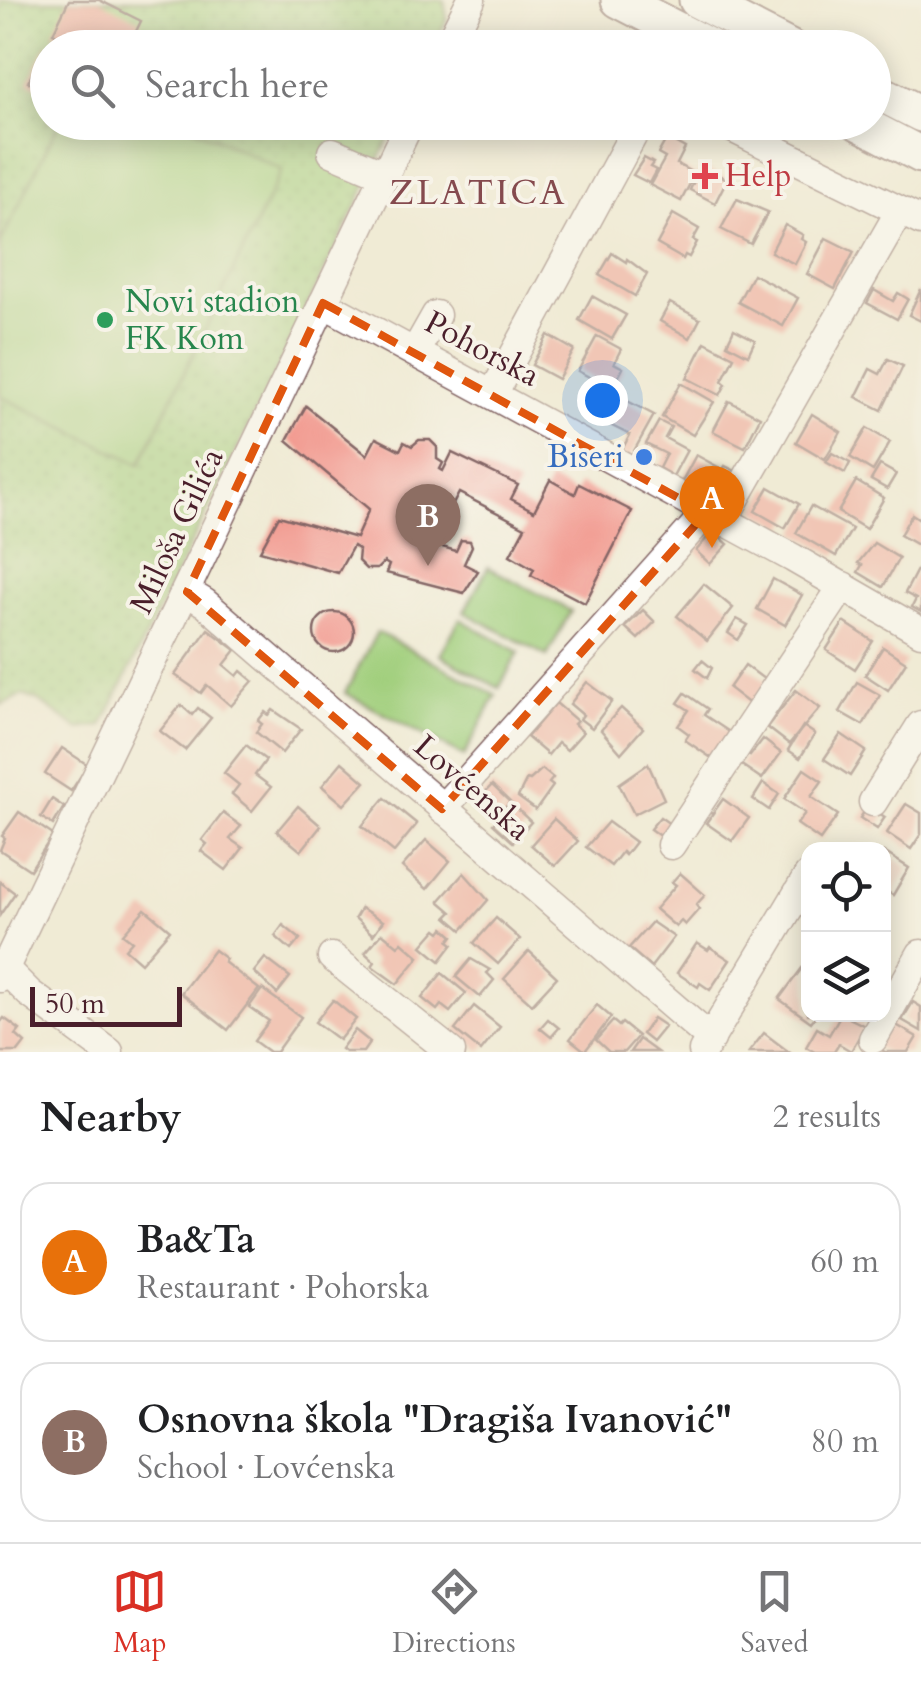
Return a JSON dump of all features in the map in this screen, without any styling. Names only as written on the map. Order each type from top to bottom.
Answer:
[{"type":"main road","points":[[619,0],[677,30]]},
{"type":"main road","points":[[697,0],[755,30]]},
{"type":"main road","points":[[891,99],[921,114]]},
{"type":"main road","points":[[891,139],[921,155]]},
{"type":"street","points":[[456,30],[471,0]]},
{"type":"street","name":"Miloša Gilića","points":[[1,970],[188,592],[401,140]]},
{"type":"street","points":[[493,394],[630,140]]},
{"type":"street","points":[[442,809],[714,518],[910,216],[756,140]]},
{"type":"street","points":[[332,152],[384,174]]},
{"type":"street","name":"Pohorska","points":[[324,304],[921,632]]},
{"type":"street","points":[[415,352],[436,314]]},
{"type":"street","points":[[671,845],[843,586]]},
{"type":"street","name":"Lovćenska","points":[[188,592],[442,809],[707,1045]]},
{"type":"street","points":[[873,802],[921,725]]},
{"type":"street","points":[[707,1045],[801,888]]},
{"type":"street","points":[[872,1039],[921,954]]},
{"type":"street","points":[[332,956],[451,1052]]},
{"type":"street","points":[[1,970],[108,1052]]},
{"type":"highlighted area","points":[[323,303],[706,513],[442,809],[187,592]]},
{"type":"green space","points":[[0,0],[444,0],[447,19],[442,30],[30,30],[30,140],[389,140],[102,726],[78,729],[39,701],[23,695],[0,705]]},
{"type":"green space","name":"Novi stadion FK Kom","points":[[51,140],[219,140],[282,170],[140,464],[0,396],[0,244]]},
{"type":"green space","points":[[488,567],[571,611],[547,656],[464,612]]},
{"type":"green space","points":[[460,619],[519,652],[499,688],[440,655]]},
{"type":"green space","points":[[377,632],[496,695],[464,756],[345,693]]},
{"type":"building","points":[[69,0],[99,0],[141,21],[137,30],[54,30]]},
{"type":"building","points":[[666,140],[685,148],[677,164],[695,174],[681,201],[650,185],[665,158],[658,154]]},
{"type":"building","points":[[644,158],[656,170],[649,183],[633,175]]},
{"type":"building","points":[[701,166],[727,179],[715,203],[690,190]]},
{"type":"building","points":[[737,199],[768,212],[751,244],[721,229]]},
{"type":"building","points":[[673,214],[699,229],[689,257],[685,255],[683,259],[657,244]]},
{"type":"building","points":[[785,225],[803,235],[801,239],[806,242],[795,264],[771,252]]},
{"type":"building","points":[[826,238],[854,252],[835,289],[807,274]]},
{"type":"building","points":[[612,253],[647,274],[635,296],[599,275]]},
{"type":"building","points":[[753,274],[798,298],[783,326],[738,302]]},
{"type":"building","points":[[921,289],[921,321],[909,315]]},
{"type":"building","points":[[874,290],[893,301],[898,293],[908,299],[897,319],[867,303]]},
{"type":"building","points":[[592,296],[626,315],[612,339],[579,320]]},
{"type":"building","points":[[670,303],[700,319],[690,338],[660,321]]},
{"type":"building","points":[[734,329],[755,340],[748,355],[727,344]]},
{"type":"building","points":[[548,335],[574,350],[558,379],[532,365]]},
{"type":"building","points":[[597,336],[621,349],[614,363],[623,368],[612,389],[578,371]]},
{"type":"building","points":[[705,342],[734,357],[720,395],[687,378]]},
{"type":"building","points":[[888,359],[903,366],[882,410],[856,397],[870,369],[880,374]]},
{"type":"building","points":[[681,383],[714,402],[693,435],[662,417]]},
{"type":"building","points":[[618,396],[654,415],[630,458],[620,453],[630,435],[604,422]]},
{"type":"building","points":[[729,401],[760,417],[745,447],[713,431]]},
{"type":"building","points":[[306,406],[367,455],[376,438],[400,450],[404,442],[412,446],[419,440],[430,440],[437,447],[437,459],[443,463],[440,469],[443,471],[452,453],[518,485],[511,499],[534,511],[550,480],[575,494],[579,484],[632,511],[585,603],[531,575],[534,569],[510,555],[525,527],[459,493],[432,544],[456,551],[461,540],[470,541],[472,546],[464,564],[478,571],[464,593],[386,573],[389,565],[384,562],[377,569],[366,569],[358,561],[359,550],[353,546],[338,573],[260,551],[279,516],[356,538],[369,509],[287,440]]},
{"type":"building","points":[[812,414],[841,432],[825,459],[796,442]]},
{"type":"building","points":[[659,421],[671,427],[665,438],[687,450],[673,476],[659,468],[666,454],[646,444]]},
{"type":"building","points":[[867,428],[890,442],[873,471],[850,457]]},
{"type":"building","points":[[832,453],[850,463],[845,473],[826,462]]},
{"type":"building","points":[[696,455],[720,468],[707,494],[682,481]]},
{"type":"building","points":[[880,465],[896,474],[887,489],[871,480]]},
{"type":"building","points":[[725,466],[740,473],[728,496],[713,488]]},
{"type":"building","points":[[856,481],[884,498],[866,529],[838,512]]},
{"type":"building","points":[[769,487],[799,504],[785,528],[755,511]]},
{"type":"building","points":[[811,506],[852,529],[836,556],[796,533]]},
{"type":"building","points":[[912,514],[921,520],[921,547],[900,535]]},
{"type":"building","points":[[713,531],[728,544],[710,564],[696,551]]},
{"type":"building","points":[[874,543],[899,558],[883,587],[858,572],[862,565],[858,563]]},
{"type":"building","points":[[917,570],[921,573],[921,612],[912,607],[916,599],[905,593]]},
{"type":"building","points":[[773,579],[802,595],[785,625],[757,609]]},
{"type":"building","points":[[704,584],[733,608],[707,641],[677,616]]},
{"type":"building","points":[[643,610],[655,622],[638,639],[625,627]]},
{"type":"building","points":[[334,612],[348,618],[354,632],[348,646],[334,652],[320,646],[314,632],[320,618]]},
{"type":"building","points":[[737,619],[748,625],[738,640],[728,633]]},
{"type":"building","points":[[844,622],[873,641],[855,669],[826,650]]},
{"type":"building","points":[[208,629],[236,650],[224,665],[237,676],[241,671],[253,681],[231,706],[207,685],[201,693],[175,675]]},
{"type":"building","points":[[883,647],[906,662],[888,690],[865,675]]},
{"type":"building","points":[[702,660],[712,668],[707,678],[695,669]]},
{"type":"building","points":[[745,665],[768,682],[751,705],[729,688]]},
{"type":"building","points":[[587,682],[612,701],[592,728],[570,704]]},
{"type":"building","points":[[857,682],[880,695],[863,725],[840,712]]},
{"type":"building","points":[[796,690],[820,708],[789,744],[767,727]]},
{"type":"building","points":[[685,693],[708,709],[704,715],[731,733],[713,759],[685,740],[689,734],[678,726],[689,710],[678,703]]},
{"type":"building","points":[[556,703],[577,721],[574,724],[583,732],[567,750],[558,743],[548,755],[527,737]]},
{"type":"building","points":[[181,705],[192,715],[198,708],[211,718],[185,750],[160,731]]},
{"type":"building","points":[[621,708],[643,728],[621,753],[601,730]]},
{"type":"building","points":[[273,710],[301,729],[282,753],[256,732],[262,724],[258,721],[265,712],[269,715]]},
{"type":"building","points":[[803,726],[815,734],[800,758],[788,750]]},
{"type":"building","points":[[841,734],[866,751],[850,776],[824,759]]},
{"type":"building","points":[[763,739],[781,753],[762,779],[740,764]]},
{"type":"building","points":[[246,745],[266,760],[255,775],[271,787],[252,811],[232,794],[239,785],[224,773]]},
{"type":"building","points":[[62,748],[88,765],[71,791],[45,774]]},
{"type":"building","points":[[342,762],[365,782],[344,805],[322,786]]},
{"type":"building","points":[[648,764],[664,799],[634,814],[619,784]]},
{"type":"building","points":[[542,769],[553,778],[549,783],[553,786],[536,810],[518,797],[527,779]]},
{"type":"building","points":[[804,769],[822,781],[811,797],[838,815],[820,840],[797,824],[805,813],[784,799]]},
{"type":"building","points":[[763,783],[779,794],[769,810],[753,799]]},
{"type":"building","points":[[492,785],[510,802],[496,818],[477,801]]},
{"type":"building","points":[[385,798],[417,824],[394,852],[362,826]]},
{"type":"building","points":[[52,799],[64,807],[53,825],[41,817]]},
{"type":"building","points":[[723,799],[749,818],[732,841],[706,823]]},
{"type":"building","points":[[512,804],[531,822],[513,842],[493,824]]},
{"type":"building","points":[[906,804],[921,813],[921,834],[911,849],[887,833]]},
{"type":"building","points":[[298,806],[321,826],[301,851],[277,831]]},
{"type":"building","points":[[868,806],[885,817],[877,829],[860,818]]},
{"type":"building","points":[[19,812],[53,835],[30,870],[0,850],[5,838],[2,836]]},
{"type":"building","points":[[223,813],[241,826],[230,839],[243,848],[226,870],[201,851],[207,844],[202,840]]},
{"type":"building","points":[[660,817],[670,824],[661,837],[650,829]]},
{"type":"building","points":[[554,819],[578,841],[555,866],[531,845]]},
{"type":"building","points":[[608,822],[635,842],[611,866],[586,847]]},
{"type":"building","points":[[426,840],[450,861],[427,889],[402,867]]},
{"type":"building","points":[[891,856],[909,868],[891,894]]},
{"type":"building","points":[[464,873],[488,900],[462,930],[447,917],[452,912],[439,901]]},
{"type":"building","points":[[680,873],[705,895],[685,925],[681,921],[676,927],[655,909],[676,885],[672,882]]},
{"type":"building","points":[[0,882],[15,893],[0,915]]},
{"type":"building","points":[[361,908],[383,921],[373,935],[355,918]]},
{"type":"building","points":[[145,909],[170,930],[141,963],[125,949],[132,941],[123,934]]},
{"type":"building","points":[[496,918],[520,939],[498,964],[474,943]]},
{"type":"building","points":[[652,922],[674,937],[651,967],[629,948]]},
{"type":"building","points":[[283,925],[300,939],[291,950],[275,936]]},
{"type":"building","points":[[444,928],[453,936],[449,941],[453,944],[440,961],[422,946],[437,929],[441,932]]},
{"type":"building","points":[[382,933],[398,946],[402,942],[419,957],[397,984],[372,966],[375,962],[365,953]]},
{"type":"building","points":[[697,943],[730,960],[710,990],[677,973]]},
{"type":"building","points":[[214,950],[259,989],[228,1030],[181,993]]},
{"type":"building","points":[[529,951],[557,977],[532,1004],[504,979]]},
{"type":"building","points":[[265,958],[290,977],[277,994],[254,972]]},
{"type":"building","points":[[471,959],[490,970],[487,973],[494,980],[480,997],[456,977]]},
{"type":"building","points":[[801,969],[801,1015],[779,999]]},
{"type":"building","points":[[442,973],[466,993],[450,1012],[441,1005],[437,1010],[422,998]]},
{"type":"building","points":[[262,989],[301,1017],[276,1052],[269,1052],[254,1041],[269,1021],[249,1007]]},
{"type":"building","points":[[333,1000],[356,1019],[339,1040],[315,1022]]},
{"type":"building","points":[[913,1002],[921,1007],[921,1031],[902,1020]]},
{"type":"building","points":[[597,1005],[611,1017],[585,1051],[570,1039]]},
{"type":"building","points":[[474,1006],[500,1027],[481,1051],[455,1030]]},
{"type":"building","points":[[4,1018],[20,1030],[16,1035],[25,1043],[18,1052],[0,1052],[0,1023]]},
{"type":"building","points":[[653,1018],[665,1026],[652,1042],[642,1034]]},
{"type":"building","points":[[548,1019],[559,1028],[551,1037],[540,1028]]},
{"type":"building","points":[[613,1021],[638,1036],[624,1052],[609,1052],[596,1040]]},
{"type":"building","points":[[836,1022],[865,1026],[851,1051],[839,1044],[834,1052],[815,1052],[806,1047],[817,1028],[829,1035]]},
{"type":"building","points":[[891,1022],[917,1037],[908,1052],[885,1052],[876,1047]]},
{"type":"building","points":[[355,1030],[370,1042],[363,1052],[345,1052],[341,1049]]},
{"type":"building","points":[[764,1033],[789,1052],[749,1052]]},
{"type":"building","points":[[639,1039],[657,1052],[630,1052]]},
{"type":"place","name":"Help","points":[[705,176]]},
{"type":"place","name":"Novi stadion FK Kom","points":[[105,320]]},
{"type":"place","name":"Biseri","points":[[644,457]]},
{"type":"place","name":"Ba&Ta","points":[[712,548]]},
{"type":"place","name":"Osnovna škola \"Dragiša Ivanović\"","points":[[428,566]]},
{"type":"district","name":"ZLATICA","points":[[478,193]]}]
